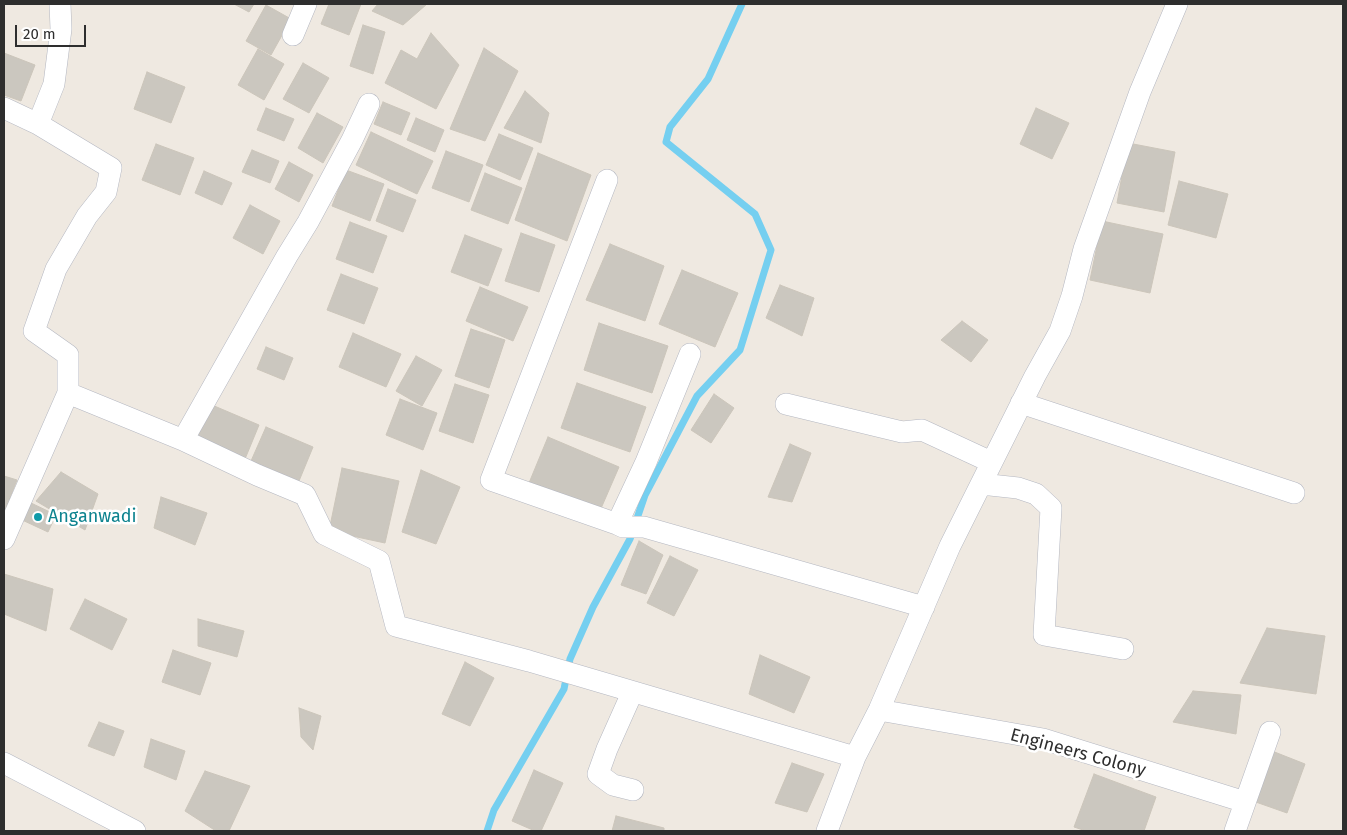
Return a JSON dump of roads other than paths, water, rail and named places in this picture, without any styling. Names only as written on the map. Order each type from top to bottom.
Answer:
[{"type":"street","points":[[38,124],[54,84],[61,29],[60,4]]},
{"type":"street","points":[[293,35],[306,4]]},
{"type":"street","points":[[827,831],[855,757],[879,710],[950,546],[1021,403],[1060,331],[1072,296],[1084,249],[1133,110],[1177,4]]},
{"type":"street","points":[[183,440],[308,222],[369,104]]},
{"type":"street","points":[[4,108],[38,124],[111,168],[106,192],[87,216],[56,269],[34,331],[68,355],[68,393],[4,538]]},
{"type":"street","points":[[607,180],[491,480],[628,526],[924,607]]},
{"type":"street","points":[[628,526],[646,462],[690,354]]},
{"type":"street","points":[[68,393],[183,440],[256,475],[305,495],[324,534],[379,560],[396,626],[565,672],[855,757]]},
{"type":"street","points":[[1021,403],[1294,494]]},
{"type":"street","points":[[786,404],[902,432],[922,430],[991,462]]},
{"type":"street","points":[[981,484],[1018,488],[1036,494],[1051,508],[1044,635],[1123,649]]},
{"type":"street","points":[[632,693],[598,774],[613,785],[633,790]]},
{"type":"street","name":"Engineers Colony","points":[[879,710],[1043,739],[1245,802]]},
{"type":"street","points":[[1235,831],[1270,732]]},
{"type":"street","points":[[4,763],[135,831]]},
{"type":"waterway","points":[[487,831],[494,810],[564,689],[570,659],[593,607],[630,539],[645,495],[697,396],[740,350],[771,250],[755,214],[666,142],[670,127],[708,79],[742,4]]},
{"type":"place","name":"Anganwadi","points":[[38,517]]}]
